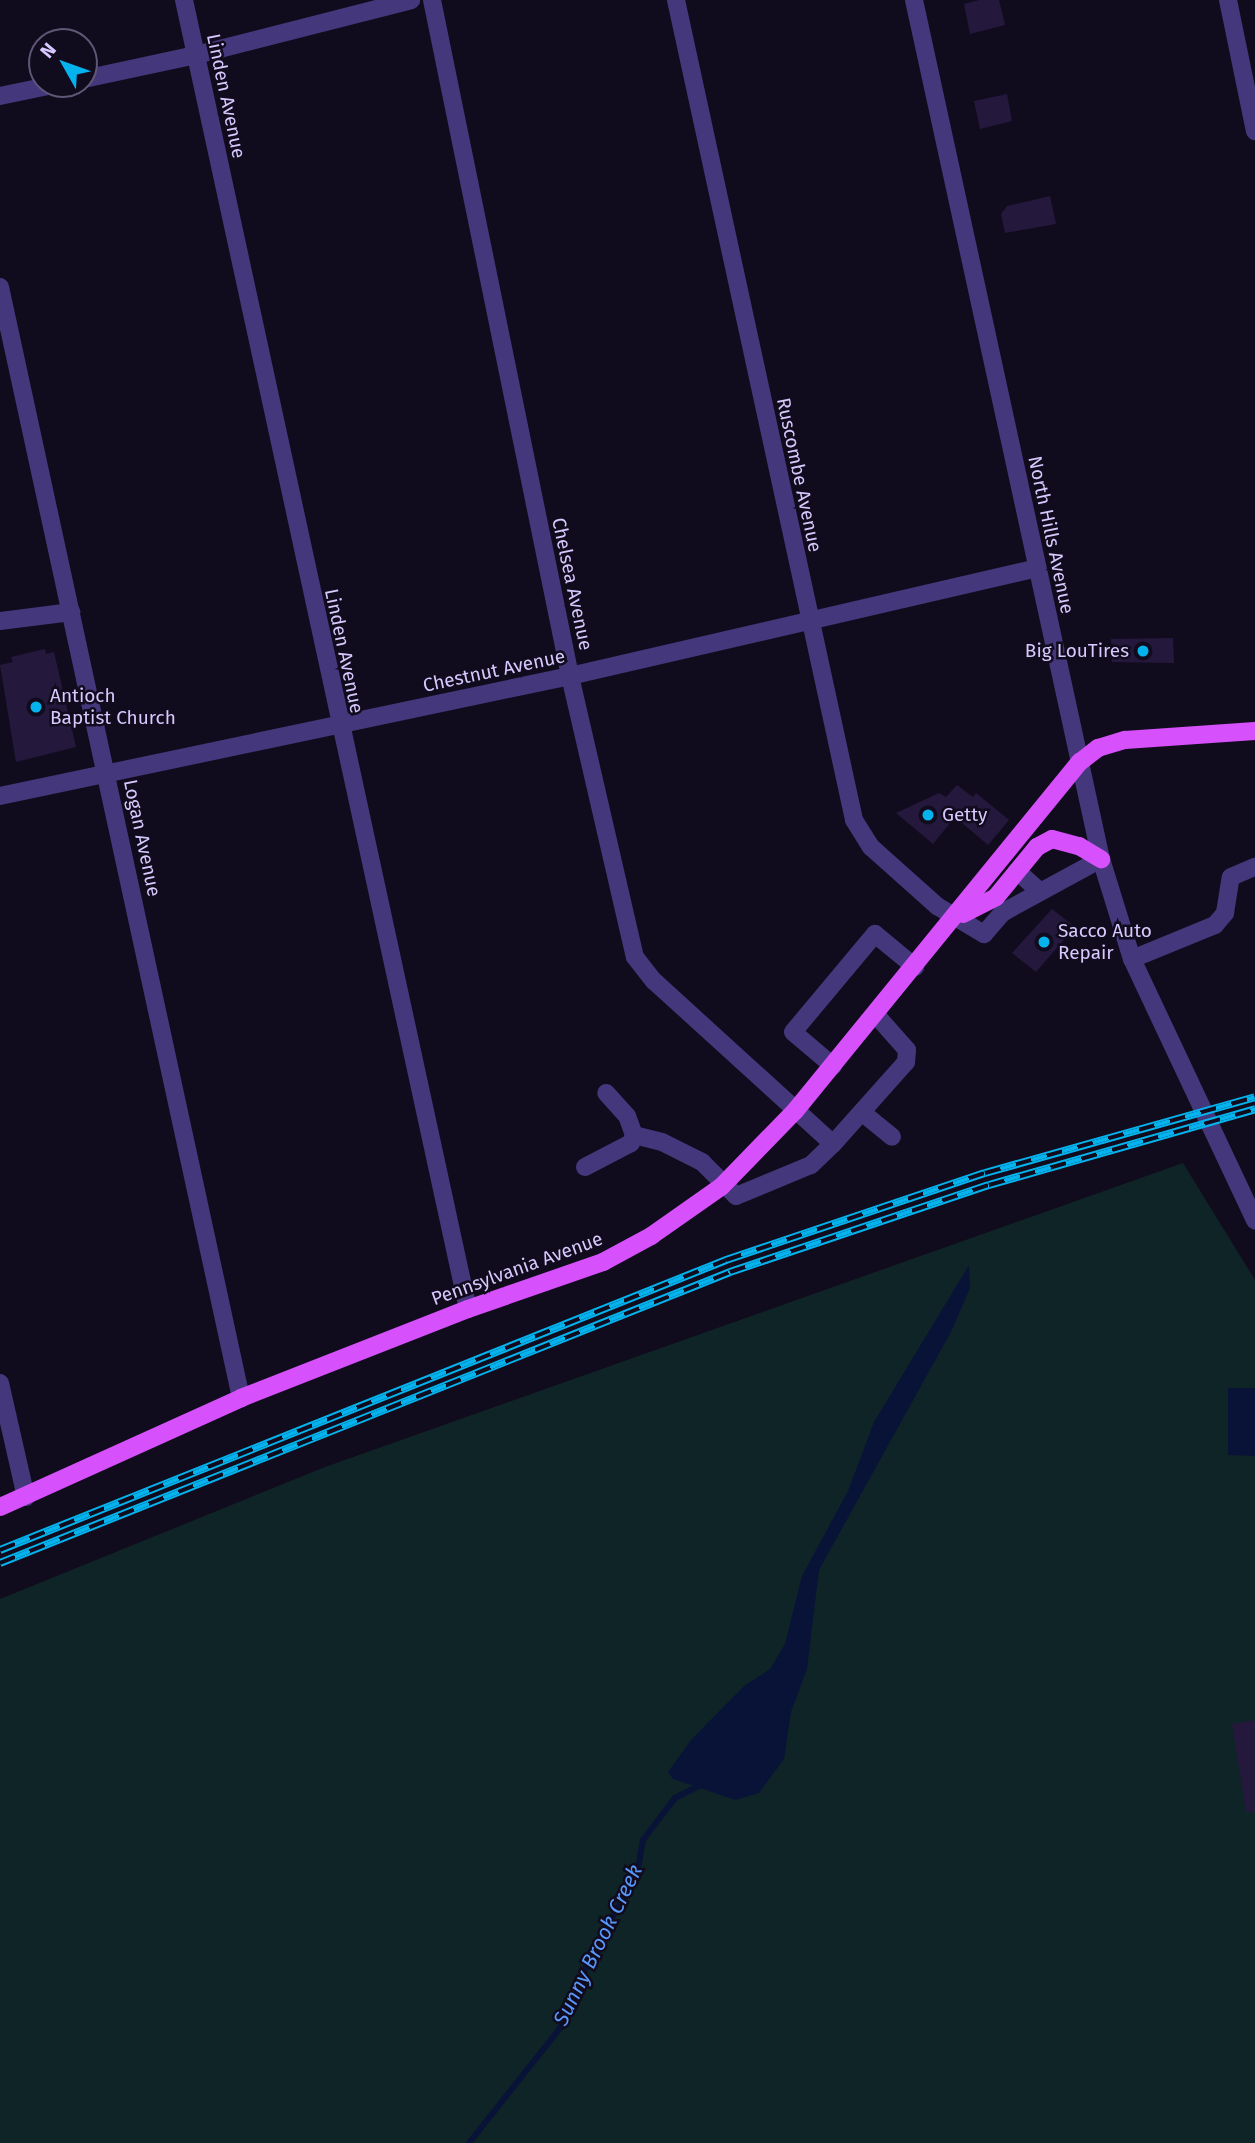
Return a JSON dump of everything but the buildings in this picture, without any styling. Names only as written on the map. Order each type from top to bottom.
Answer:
[{"type":"main road","points":[[1080,762],[1098,748],[1125,740],[1255,731]]},
{"type":"main road","name":"Pennsylvania Avenue","points":[[0,1507],[241,1398],[468,1309],[603,1262],[651,1237],[724,1184],[795,1111],[1080,762]]},
{"type":"main road","points":[[954,919],[996,897],[1037,847],[1052,839],[1079,846],[1101,859]]},
{"type":"street","name":"Linden Avenue","points":[[184,0],[339,726],[468,1309]]},
{"type":"street","points":[[98,76],[196,55],[411,0]]},
{"type":"street","name":"Chelsea Avenue","points":[[432,0],[570,676],[635,957],[654,981],[833,1144]]},
{"type":"street","name":"Ruscombe Avenue","points":[[676,0],[808,619],[854,820],[872,847],[954,919],[984,933],[1002,913],[1040,892]]},
{"type":"street","name":"North Hills Avenue","points":[[914,0],[1101,859],[1132,959],[1255,1220]]},
{"type":"street","points":[[1228,0],[1255,131]]},
{"type":"street","points":[[0,96],[28,90]]},
{"type":"street","name":"Logan Avenue","points":[[0,287],[241,1398]]},
{"type":"street","name":"Chestnut Avenue","points":[[0,796],[570,676],[1036,568]]},
{"type":"street","points":[[0,621],[71,612]]},
{"type":"street","points":[[1017,871],[1040,892],[1101,859]]},
{"type":"street","points":[[1132,959],[1215,925],[1224,913],[1231,877],[1255,867]]},
{"type":"street","points":[[834,1066],[793,1032],[875,934],[915,967]]},
{"type":"street","points":[[634,1135],[662,1142],[702,1162],[736,1196],[811,1165],[864,1114],[906,1062],[907,1051],[876,1015]]},
{"type":"street","points":[[585,1167],[631,1143],[634,1135],[627,1116],[606,1093]]},
{"type":"street","points":[[864,1114],[892,1137]]},
{"type":"street","points":[[0,1383],[26,1497]]},
{"type":"green space","points":[[1183,1163],[1255,1280],[1255,2143],[0,2143],[0,1599],[325,1467]]},
{"type":"water","points":[[969,1265],[970,1288],[952,1330],[819,1570],[807,1669],[791,1712],[784,1759],[759,1793],[735,1800],[673,1779],[668,1772],[691,1740],[744,1686],[770,1669],[785,1644],[802,1576],[848,1491],[874,1422]]},
{"type":"water","points":[[1228,1388],[1255,1388],[1255,1456],[1228,1455]]},
{"type":"waterway","name":"Sunny Brook Creek","points":[[469,2143],[560,2028],[595,1947],[637,1874],[643,1840],[675,1798],[701,1785]]},
{"type":"railway","points":[[0,1550],[726,1260],[985,1173],[1255,1097]]},
{"type":"railway","points":[[0,1563],[730,1272],[989,1185],[1255,1109]]},
{"type":"place","name":"Big LouTires","points":[[1143,651]]},
{"type":"place","name":"Antioch Baptist Church","points":[[36,707]]},
{"type":"place","name":"Getty","points":[[928,815]]},
{"type":"place","name":"Sacco Auto Repair","points":[[1044,942]]}]
